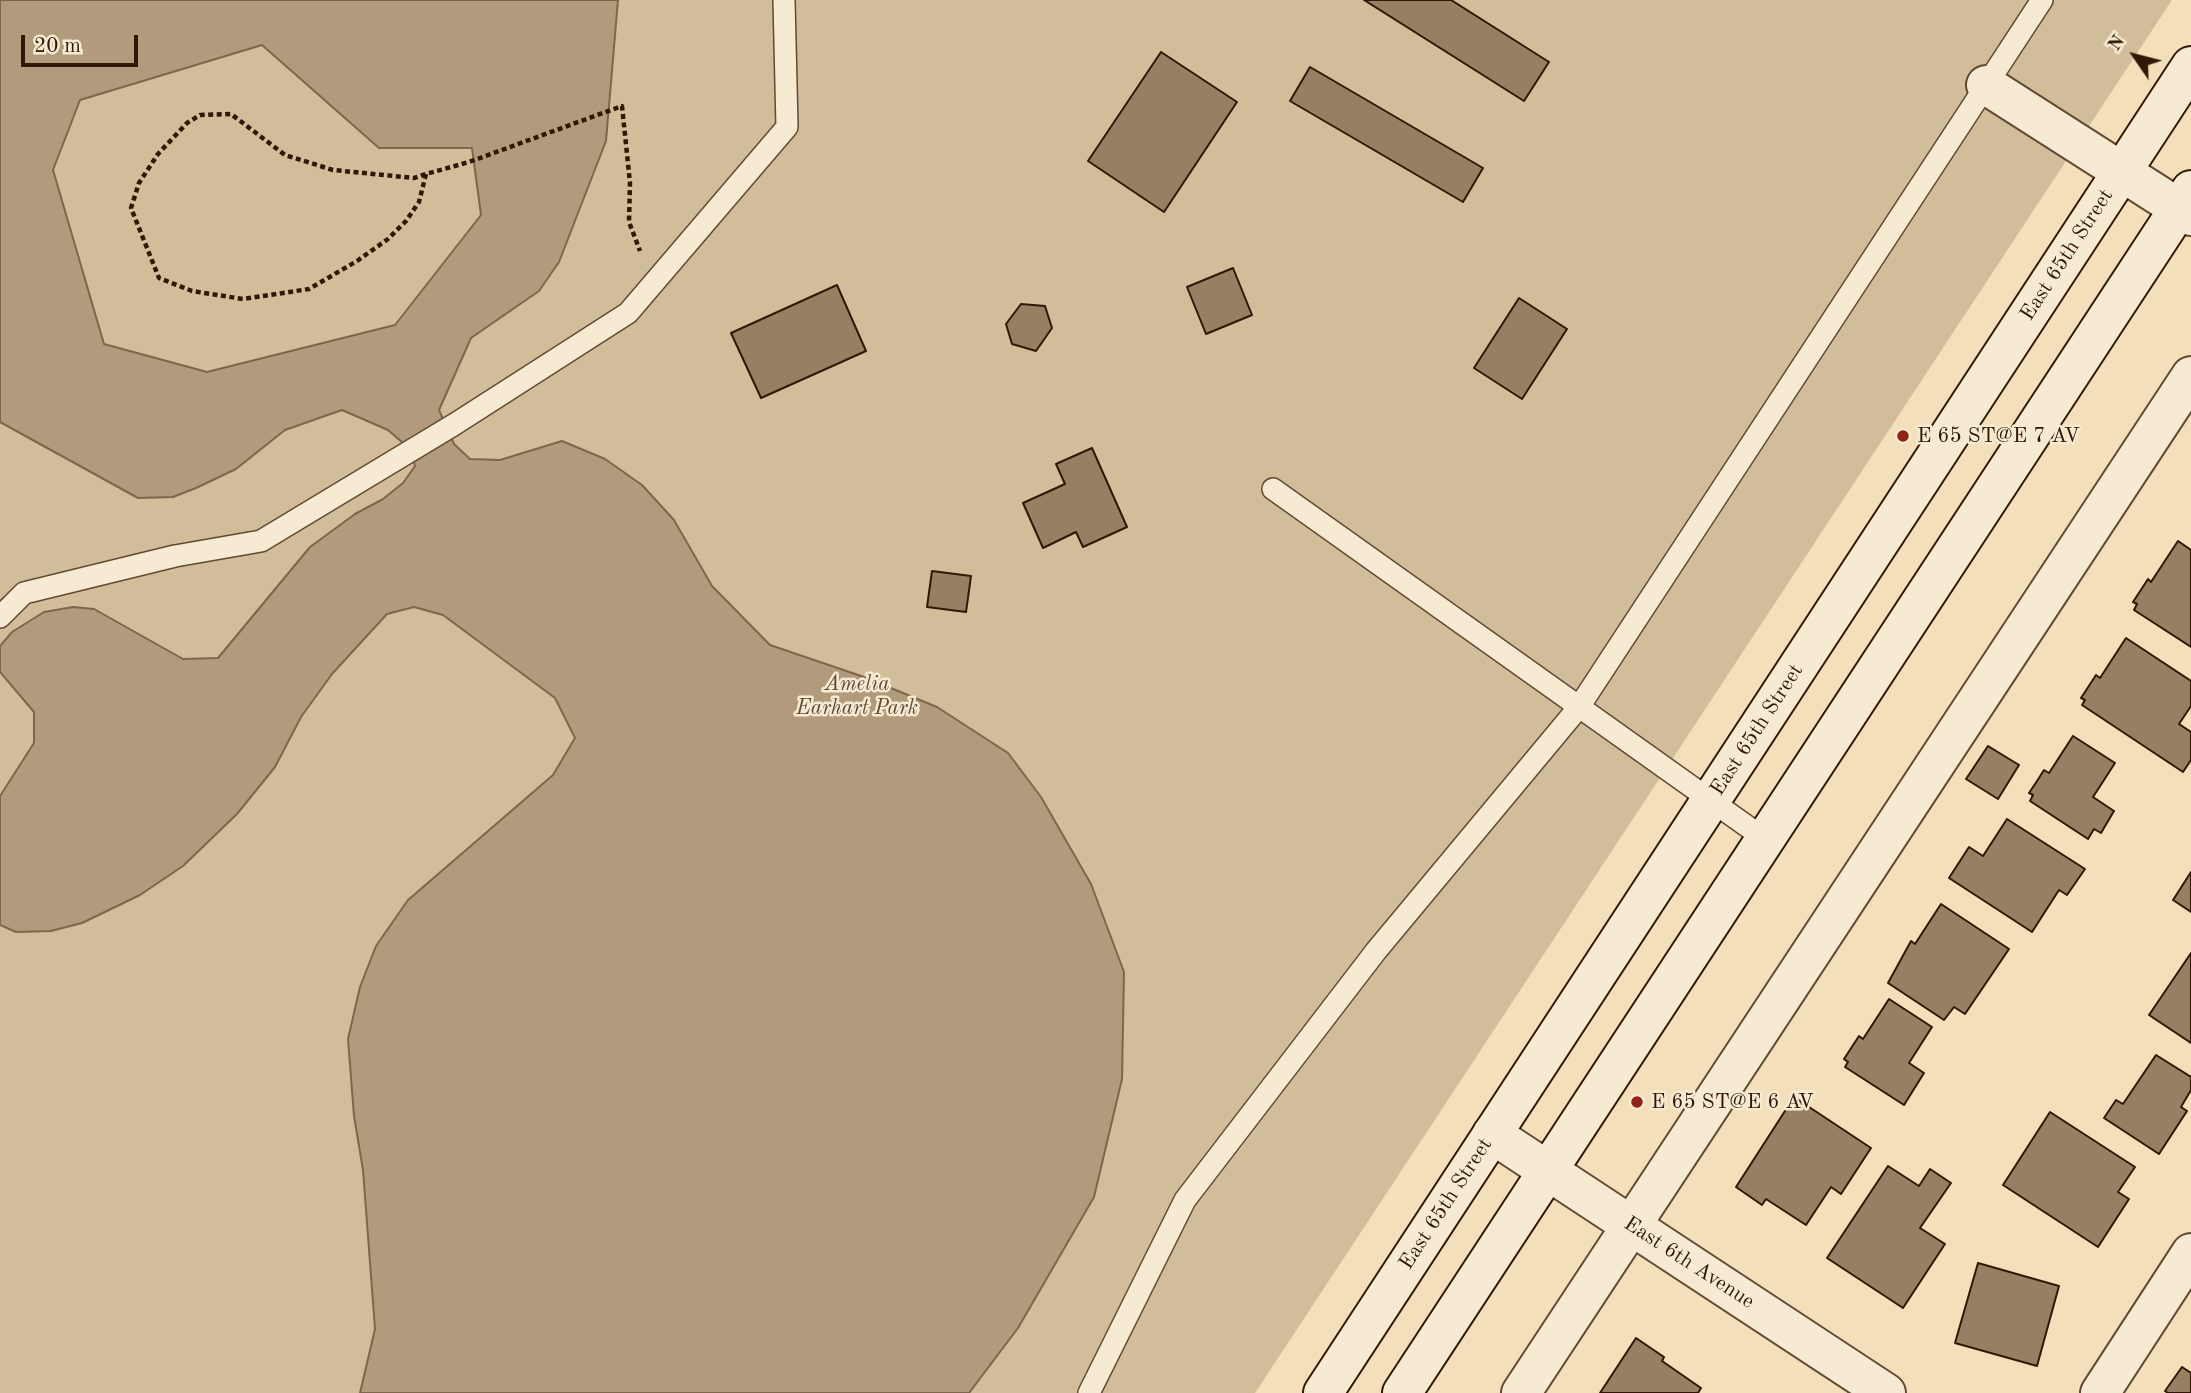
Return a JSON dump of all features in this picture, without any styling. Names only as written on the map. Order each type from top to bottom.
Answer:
[{"type":"main road","name":"East 65th Street","points":[[1323,1393],[2191,66]]},
{"type":"main road","points":[[1402,1393],[1765,839],[2187,205],[2122,172],[1986,85]]},
{"type":"main road","points":[[1521,1393],[2191,376]]},
{"type":"main road","name":"East 6th Avenue","points":[[1492,1134],[1886,1393]]},
{"type":"main road","points":[[2100,1393],[2191,1253]]},
{"type":"lane","points":[[0,617],[24,593],[175,556],[261,541],[455,424],[628,313],[787,127],[784,0]]},
{"type":"lane","points":[[1089,1393],[1185,1200],[1376,951],[1579,707],[2042,0]]},
{"type":"lane","points":[[1273,489],[1765,839]]},
{"type":"path","points":[[426,174],[419,202],[406,221],[388,239],[357,261],[309,289],[243,299],[192,291],[159,278],[131,208],[139,183],[158,154],[187,122],[201,115],[231,114],[285,155],[333,170],[414,177],[469,162],[622,106],[630,183],[629,222],[644,261],[662,273]]},
{"type":"green space","name":"Amelia Earhart Park","points":[[0,0],[2172,0],[1255,1393],[0,1393]]},
{"type":"shaded area","points":[[0,0],[618,0],[606,141],[559,262],[539,291],[471,338],[439,410],[454,444],[470,459],[500,460],[562,441],[605,459],[642,485],[674,520],[712,586],[770,645],[864,677],[937,707],[1008,753],[1041,797],[1091,884],[1124,972],[1122,1079],[1094,1197],[1018,1328],[969,1393],[360,1393],[375,1329],[363,1170],[354,1116],[348,1039],[360,987],[376,946],[408,900],[553,775],[575,738],[555,698],[443,615],[414,607],[387,614],[332,674],[301,717],[275,767],[237,814],[183,866],[140,895],[82,923],[51,931],[16,932],[0,925],[0,796],[34,743],[34,712],[0,672],[0,646],[12,632],[44,612],[73,607],[94,609],[183,659],[218,658],[310,547],[355,514],[383,499],[403,483],[415,466],[410,449],[388,430],[342,410],[285,430],[236,469],[196,488],[173,497],[138,498],[0,422]],"holes":[[[262,45],[379,148],[472,148],[481,215],[395,325],[207,372],[104,344],[53,170],[80,100]]]},
{"type":"building","points":[[1364,0],[1451,0],[1549,62],[1524,101]]},
{"type":"building","points":[[1161,52],[1237,102],[1164,212],[1088,161]]},
{"type":"building","points":[[1310,67],[1483,168],[1463,202],[1290,101]]},
{"type":"building","points":[[1233,268],[1252,315],[1206,334],[1187,287]]},
{"type":"building","points":[[837,285],[866,351],[761,398],[731,333]]},
{"type":"building","points":[[1519,298],[1567,329],[1522,399],[1474,368]]},
{"type":"building","points":[[1021,304],[1045,306],[1052,328],[1036,351],[1012,344],[1006,324]]},
{"type":"building","points":[[1092,448],[1127,527],[1083,547],[1076,532],[1043,548],[1023,503],[1065,484],[1056,464]]},
{"type":"building","points":[[2178,541],[2191,550],[2191,647],[2134,610],[2137,604],[2133,602],[2148,579],[2151,582]]},
{"type":"building","points":[[932,571],[971,576],[966,612],[927,607]]},
{"type":"building","points":[[2126,638],[2191,681],[2191,706],[2179,724],[2191,732],[2191,760],[2183,772],[2082,705],[2085,700],[2081,698],[2096,675],[2100,678]]},
{"type":"building","points":[[2073,736],[2115,763],[2093,797],[2114,811],[2101,833],[2094,829],[2088,839],[2030,801],[2033,795],[2029,793],[2044,770],[2049,773]]},
{"type":"building","points":[[1988,746],[2019,765],[1998,799],[1966,779]]},
{"type":"building","points":[[2007,819],[2085,869],[2067,895],[2059,890],[2032,932],[1949,878],[1969,847],[1983,856]]},
{"type":"building","points":[[2191,872],[2191,912],[2173,900]]},
{"type":"building","points":[[1941,904],[2009,949],[1965,1014],[1954,1007],[1944,1020],[1888,983],[1911,941],[1915,944]]},
{"type":"building","points":[[2191,953],[2191,1043],[2149,1015]]},
{"type":"building","points":[[1889,999],[1932,1027],[1909,1063],[1924,1073],[1904,1105],[1845,1067],[1848,1062],[1844,1059],[1859,1036],[1863,1039]]},
{"type":"building","points":[[2156,1055],[2191,1077],[2191,1090],[2181,1107],[2187,1111],[2159,1154],[2104,1118],[2116,1100],[2123,1104]]},
{"type":"building","points":[[1794,1097],[1871,1148],[1841,1194],[1831,1187],[1806,1225],[1766,1199],[1762,1205],[1736,1187]]},
{"type":"building","points":[[2050,1112],[2135,1167],[2118,1192],[2129,1199],[2098,1247],[2003,1185]]},
{"type":"building","points":[[1888,1166],[1919,1186],[1930,1169],[1951,1183],[1920,1228],[1945,1244],[1903,1308],[1827,1258]]},
{"type":"building","points":[[1978,1263],[2059,1286],[2037,1366],[1955,1343]]},
{"type":"building","points":[[1636,1338],[1664,1357],[1662,1361],[1701,1388],[1698,1393],[1600,1393]]},
{"type":"building","points":[[2182,1367],[2191,1373],[2191,1393],[2168,1393],[2165,1391]]},
{"type":"place","name":"E 65 ST@E 7 AV","points":[[1903,436]]},
{"type":"place","name":"E 65 ST@E 6 AV","points":[[1637,1102]]}]
